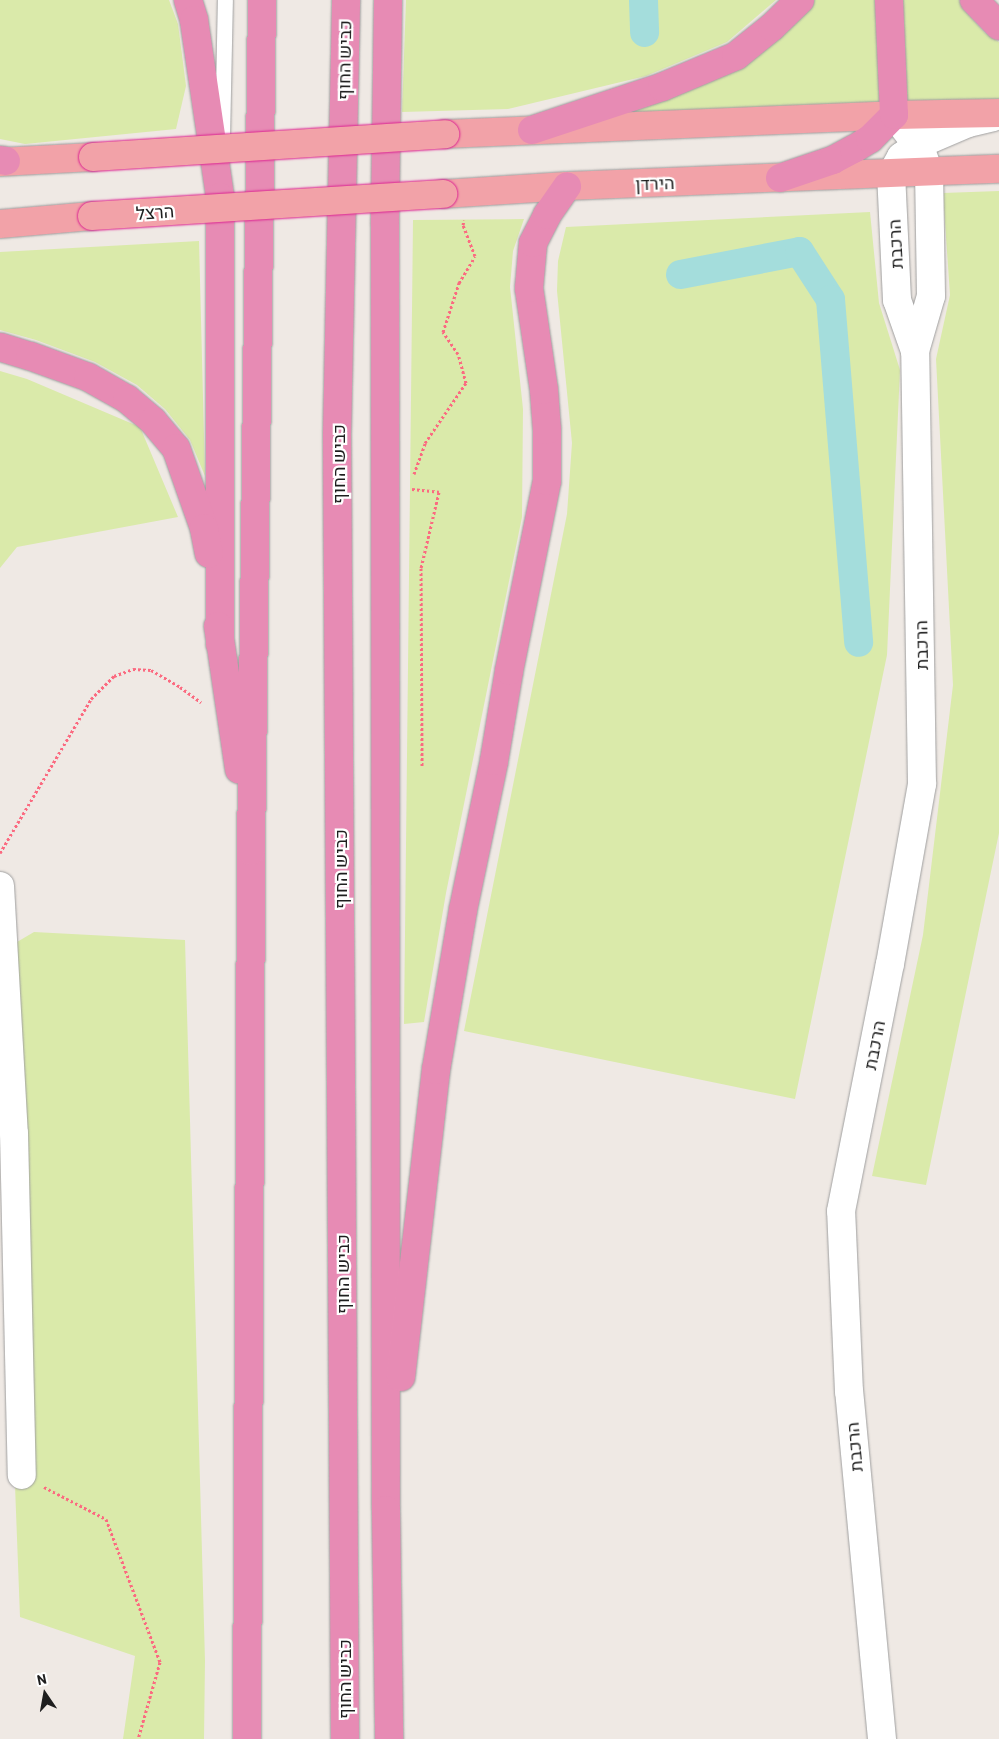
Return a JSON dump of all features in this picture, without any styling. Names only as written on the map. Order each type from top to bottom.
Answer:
[{"type":"highway","points":[[188,0],[194,20],[220,197],[220,644]]},
{"type":"highway","points":[[247,1739],[251,851],[262,0]]},
{"type":"highway","name":"כביש החוף","points":[[345,1739],[337,435],[346,0]]},
{"type":"highway","points":[[388,0],[385,225],[386,1510],[389,1739]]},
{"type":"highway","points":[[532,130],[662,87],[736,56],[772,27],[800,0]]},
{"type":"highway","points":[[780,178],[834,160],[854,149],[870,139],[894,115],[889,0]]},
{"type":"highway","points":[[974,0],[999,26]]},
{"type":"highway","points":[[2,161],[93,157],[310,141],[445,134],[894,115],[999,115]]},
{"type":"highway","name":"הירדן","points":[[310,201],[567,186],[999,169]]},
{"type":"highway","points":[[386,1510],[436,1070],[463,910],[494,761],[509,672],[547,481],[547,430],[544,390],[529,288],[533,243],[546,215],[567,186]]},
{"type":"highway","name":"הרצל","points":[[0,224],[310,201]]},
{"type":"highway","points":[[0,348],[30,356],[88,377],[127,399],[153,421],[176,448],[190,482],[204,528],[215,589],[220,644],[251,851]]},
{"type":"street","name":"הרכבת","points":[[882,1739],[849,1392],[840,1212],[890,964],[922,784],[915,351],[931,296],[929,172],[925,158],[894,115]]},
{"type":"street","points":[[891,174],[901,158],[917,145],[968,123],[999,115]]},
{"type":"street","name":"הרכבת","points":[[891,174],[897,300],[915,351]]},
{"type":"street","points":[[0,886],[14,1133],[22,1475]]},
{"type":"lane","points":[[220,197],[225,0]]},
{"type":"path","points":[[422,767],[421,568],[439,492],[409,489],[425,443],[466,383],[458,354],[444,332],[459,283],[475,256],[463,225],[465,212]]},
{"type":"path","points":[[0,853],[91,699],[114,676],[133,669],[151,670],[192,696]]},
{"type":"path","points":[[22,1475],[106,1519],[160,1662],[138,1739]]},
{"type":"green space","points":[[0,0],[169,0],[178,24],[186,86],[176,129],[25,144],[0,139]]},
{"type":"green space","points":[[406,0],[776,0],[727,42],[646,76],[508,109],[402,112]]},
{"type":"green space","points":[[808,0],[880,0],[883,106],[618,117]]},
{"type":"green space","points":[[897,0],[959,0],[963,9],[985,33],[999,42],[999,103],[901,106]]},
{"type":"green space","points":[[999,191],[999,833],[926,1185],[872,1176],[923,935],[953,685],[936,359],[950,295],[943,193]]},
{"type":"green space","points":[[870,212],[879,303],[900,370],[887,655],[795,1099],[464,1031],[567,514],[572,443],[557,291],[558,261],[566,227]]},
{"type":"green space","points":[[524,219],[513,251],[510,287],[523,409],[522,517],[446,893],[424,1022],[404,1024],[413,220]]},
{"type":"green space","points":[[199,241],[205,476],[190,440],[165,409],[137,385],[95,362],[36,340],[0,330],[0,252]]},
{"type":"green space","points":[[0,371],[27,379],[140,427],[178,517],[17,547],[0,568]]},
{"type":"green space","points":[[34,932],[185,940],[205,1661],[204,1739],[123,1739],[135,1656],[20,1617],[0,1091],[0,952]]},
{"type":"waterway","points":[[643,0],[644,32]]},
{"type":"waterway","points":[[680,274],[799,251],[830,299],[858,642]]}]
